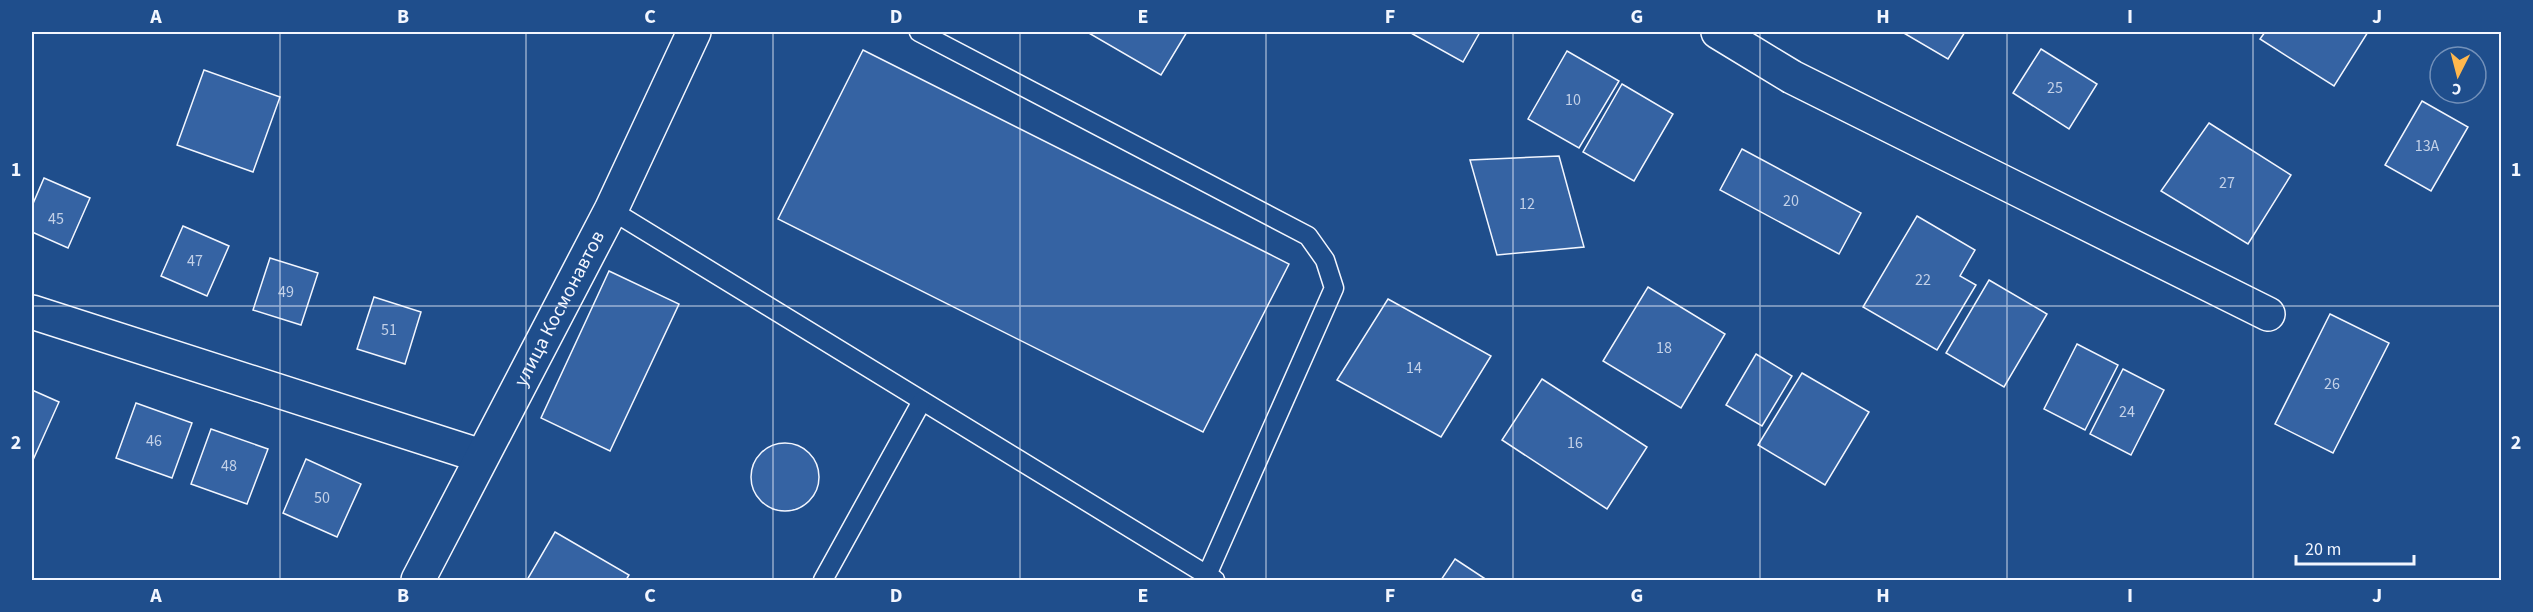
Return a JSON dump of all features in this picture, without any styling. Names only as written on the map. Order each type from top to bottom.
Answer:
[{"type":"street","name":"улица Космонавтов","points":[[418,580],[611,210],[694,32]]},
{"type":"street","points":[[1718,32],[1792,77],[2268,314]]},
{"type":"street","points":[[32,312],[481,456]]},
{"type":"lane","points":[[611,210],[1212,578],[1334,288],[1325,260],[1308,236],[919,32]]},
{"type":"lane","points":[[823,580],[922,401]]},
{"type":"building","points":[[1087,32],[1187,32],[1161,75]]},
{"type":"building","points":[[1409,32],[1480,32],[1463,62]]},
{"type":"building","points":[[1902,32],[1965,32],[1948,59]]},
{"type":"building","points":[[2265,32],[2368,32],[2334,86],[2260,39]]},
{"type":"building","points":[[2041,49],[2097,84],[2069,129],[2013,93]]},
{"type":"building","points":[[863,50],[1289,264],[1203,432],[778,219]]},
{"type":"building","points":[[1567,51],[1619,81],[1579,148],[1528,119]]},
{"type":"building","points":[[204,70],[280,97],[253,172],[177,145]]},
{"type":"building","points":[[1622,84],[1673,114],[1634,181],[1583,152]]},
{"type":"building","points":[[2422,101],[2468,127],[2431,191],[2385,165]]},
{"type":"building","points":[[2209,123],[2291,175],[2248,244],[2161,191]]},
{"type":"building","points":[[1742,149],[1861,213],[1839,254],[1720,190]]},
{"type":"building","points":[[1559,156],[1584,247],[1497,255],[1470,160]]},
{"type":"building","points":[[44,178],[90,198],[68,248],[32,232],[32,206]]},
{"type":"building","points":[[1917,216],[1975,250],[1960,276],[1976,285],[1937,350],[1863,307]]},
{"type":"building","points":[[183,226],[229,246],[207,296],[161,276]]},
{"type":"building","points":[[270,258],[318,273],[301,325],[253,310]]},
{"type":"building","points":[[609,271],[679,304],[610,451],[541,418]]},
{"type":"building","points":[[1989,280],[2047,314],[2004,387],[1946,353]]},
{"type":"building","points":[[1648,287],[1725,334],[1681,408],[1603,361]]},
{"type":"building","points":[[374,297],[421,312],[405,364],[357,349]]},
{"type":"building","points":[[1388,299],[1491,356],[1441,437],[1337,380]]},
{"type":"building","points":[[2330,314],[2389,343],[2333,453],[2275,424]]},
{"type":"building","points":[[2077,344],[2118,365],[2085,430],[2044,409]]},
{"type":"building","points":[[1756,354],[1792,376],[1762,426],[1726,405]]},
{"type":"building","points":[[2123,369],[2164,390],[2131,455],[2090,434]]},
{"type":"building","points":[[1802,373],[1869,412],[1825,485],[1758,445]]},
{"type":"building","points":[[1542,379],[1647,447],[1607,509],[1502,440]]},
{"type":"building","points":[[32,390],[59,402],[33,460],[32,459]]},
{"type":"building","points":[[136,403],[192,423],[172,478],[116,458]]},
{"type":"building","points":[[211,429],[268,449],[247,504],[191,484]]},
{"type":"building","points":[[785,443],[798,446],[809,453],[816,464],[819,477],[816,490],[809,501],[798,508],[785,511],[772,508],[761,501],[754,490],[751,477],[754,464],[761,453],[772,446]]},
{"type":"building","points":[[306,459],[361,484],[337,537],[283,513]]},
{"type":"building","points":[[555,532],[629,575],[626,580],[527,580]]},
{"type":"building","points":[[1455,559],[1487,580],[1441,580]]}]
